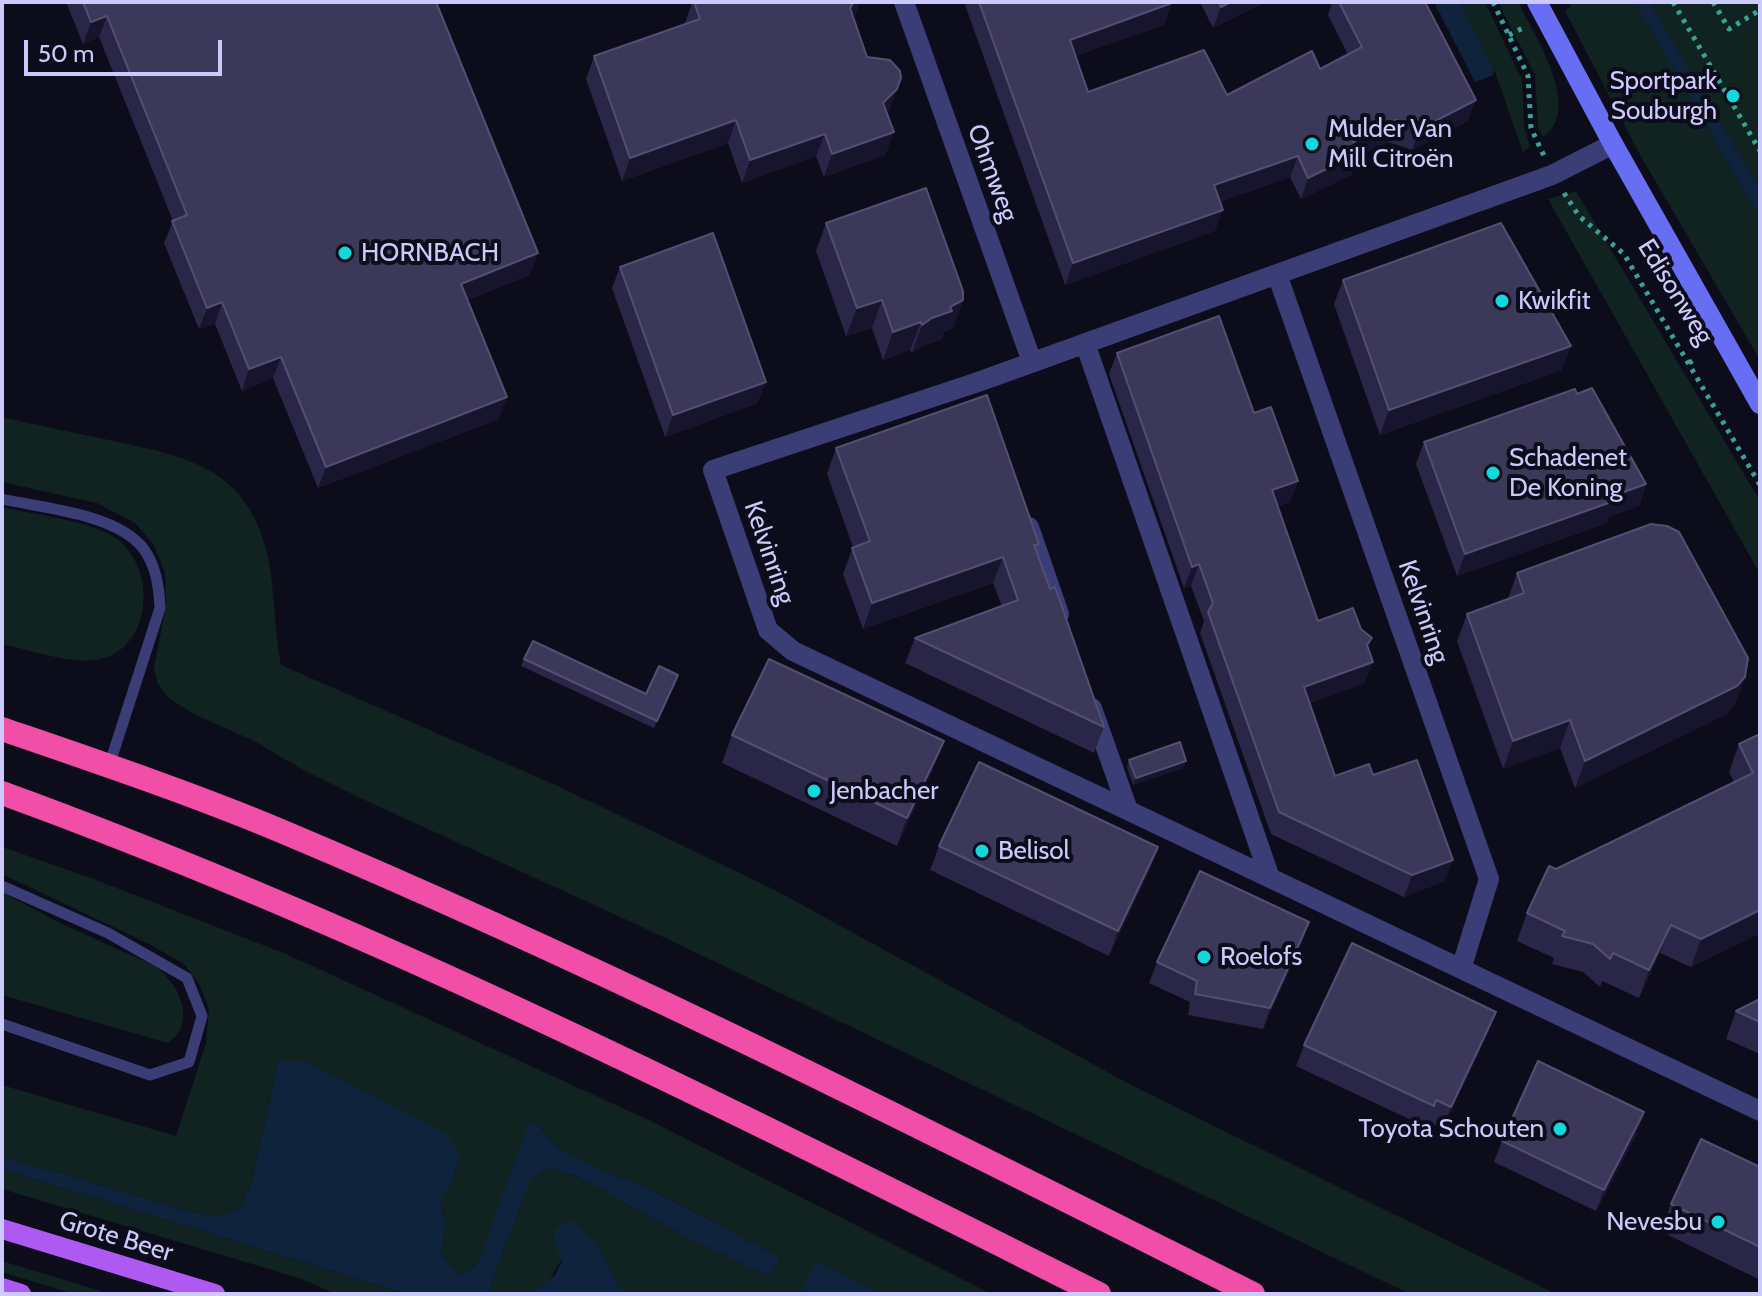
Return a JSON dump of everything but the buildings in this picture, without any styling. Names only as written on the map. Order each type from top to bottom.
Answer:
[{"type":"highway","points":[[2,729],[279,831],[660,1001],[826,1080],[1253,1294]]},
{"type":"highway","points":[[2,793],[300,910],[477,989],[693,1091],[1099,1294]]},
{"type":"main road","name":"Grote Beer","points":[[2,1229],[215,1294]]},
{"type":"main road","points":[[2,1288],[21,1294]]},
{"type":"street","name":"Ohmweg","points":[[904,2],[1032,362]]},
{"type":"street","name":"Edisonweg","points":[[1537,2],[1613,144],[1760,404]]},
{"type":"street","name":"Kelvinring","points":[[1613,144],[1552,175],[1032,362],[981,390],[713,470],[768,630],[793,651],[1760,1111]]},
{"type":"street","name":"Kelvinring","points":[[1277,274],[1489,879],[1461,969]]},
{"type":"street","points":[[1085,343],[1270,878]]},
{"type":"street","points":[[1024,515],[1066,633]]},
{"type":"street","points":[[1086,692],[1128,810]]},
{"type":"lane","points":[[2,499],[105,522],[136,541],[152,565],[158,584],[160,608],[109,766]]},
{"type":"lane","points":[[2,886],[108,933],[187,978],[202,1016],[189,1062],[150,1075],[2,1024]]},
{"type":"path","name":"Edisonweg","points":[[1493,2],[1528,76],[1531,128],[1552,175],[1579,216],[1624,254],[1760,485]]},
{"type":"path","points":[[1673,2],[1760,151]]},
{"type":"path","points":[[1713,2],[1729,29],[1760,10]]},
{"type":"path","points":[[1689,363],[1697,358]]},
{"type":"green space","points":[[1460,2],[1485,2],[1522,80],[1524,127],[1530,147],[1523,152],[1494,69]]},
{"type":"green space","points":[[1498,2],[1518,2],[1552,71],[1558,108],[1554,124],[1543,137],[1538,128],[1535,75]]},
{"type":"green space","points":[[1569,2],[1634,2],[1760,218],[1760,360],[1639,153],[1565,11],[1571,6]]},
{"type":"green space","name":"Sportpark Souburgh","points":[[1650,2],[1760,2],[1760,189]]},
{"type":"green space","points":[[1576,191],[1760,501],[1760,574],[1548,199]]},
{"type":"green space","points":[[2,417],[158,451],[202,467],[221,478],[238,494],[252,514],[263,539],[270,570],[281,665],[562,788],[773,889],[1133,1086],[1556,1294],[1410,1294],[638,925],[371,803],[305,771],[254,741],[192,713],[167,697],[157,682],[154,668],[166,605],[165,573],[154,545],[135,523],[97,503],[2,482]]},
{"type":"green space","points":[[2,507],[86,525],[109,534],[125,546],[136,562],[144,600],[141,619],[133,636],[121,649],[104,658],[81,660],[54,657],[2,644]]},
{"type":"green space","points":[[2,847],[286,954],[653,1122],[991,1294],[881,1294],[817,1262],[802,1289],[811,1294],[627,1294],[620,1289],[595,1242],[564,1258],[548,1282],[532,1294],[490,1294],[493,1278],[531,1178],[548,1168],[576,1176],[688,1238],[769,1275],[781,1258],[651,1190],[588,1164],[560,1147],[537,1123],[478,1263],[462,1275],[441,1255],[446,1222],[440,1205],[451,1184],[279,1061],[251,1184],[240,1208],[221,1216],[195,1213],[2,1156],[2,1085],[176,1136],[206,1043],[209,1008],[198,982],[184,964],[147,943],[2,874]]},
{"type":"green space","points":[[2,892],[60,923],[155,966],[171,983],[182,1003],[182,1025],[177,1034],[168,1043],[2,995]]},
{"type":"green space","points":[[2,1169],[407,1294],[336,1294],[299,1278],[2,1189]]},
{"type":"green space","points":[[2,1261],[111,1294],[74,1294],[2,1272]]},
{"type":"water","points":[[1434,2],[1460,2],[1494,69],[1493,75],[1475,82]]},
{"type":"water","points":[[1634,2],[1650,2],[1760,189],[1760,218]]},
{"type":"water","points":[[279,1060],[307,1062],[447,1134],[460,1154],[451,1184],[440,1205],[446,1222],[441,1255],[462,1275],[478,1263],[529,1122],[537,1123],[560,1147],[588,1164],[651,1190],[781,1258],[769,1276],[688,1238],[576,1176],[548,1168],[531,1179],[493,1278],[490,1294],[407,1294],[2,1169],[2,1156],[195,1213],[221,1216],[240,1208],[251,1184]]},
{"type":"water","points":[[572,1221],[595,1242],[620,1288],[627,1294],[532,1294],[555,1275],[563,1259],[553,1233],[563,1222]]},
{"type":"water","points":[[817,1261],[881,1294],[811,1294],[801,1289]]},
{"type":"place","name":"Sportpark Souburgh","points":[[1733,96]]},
{"type":"place","name":"Mulder Van Mill Citroën","points":[[1312,144]]},
{"type":"place","name":"HORNBACH","points":[[345,253]]},
{"type":"place","name":"Kwikfit","points":[[1502,301]]},
{"type":"place","name":"Schadenet De Koning","points":[[1493,473]]},
{"type":"place","name":"Jenbacher","points":[[814,791]]},
{"type":"place","name":"Belisol","points":[[982,851]]},
{"type":"place","name":"Roelofs","points":[[1204,957]]},
{"type":"place","name":"Toyota Schouten","points":[[1560,1129]]},
{"type":"place","name":"Nevesbu","points":[[1718,1222]]}]
